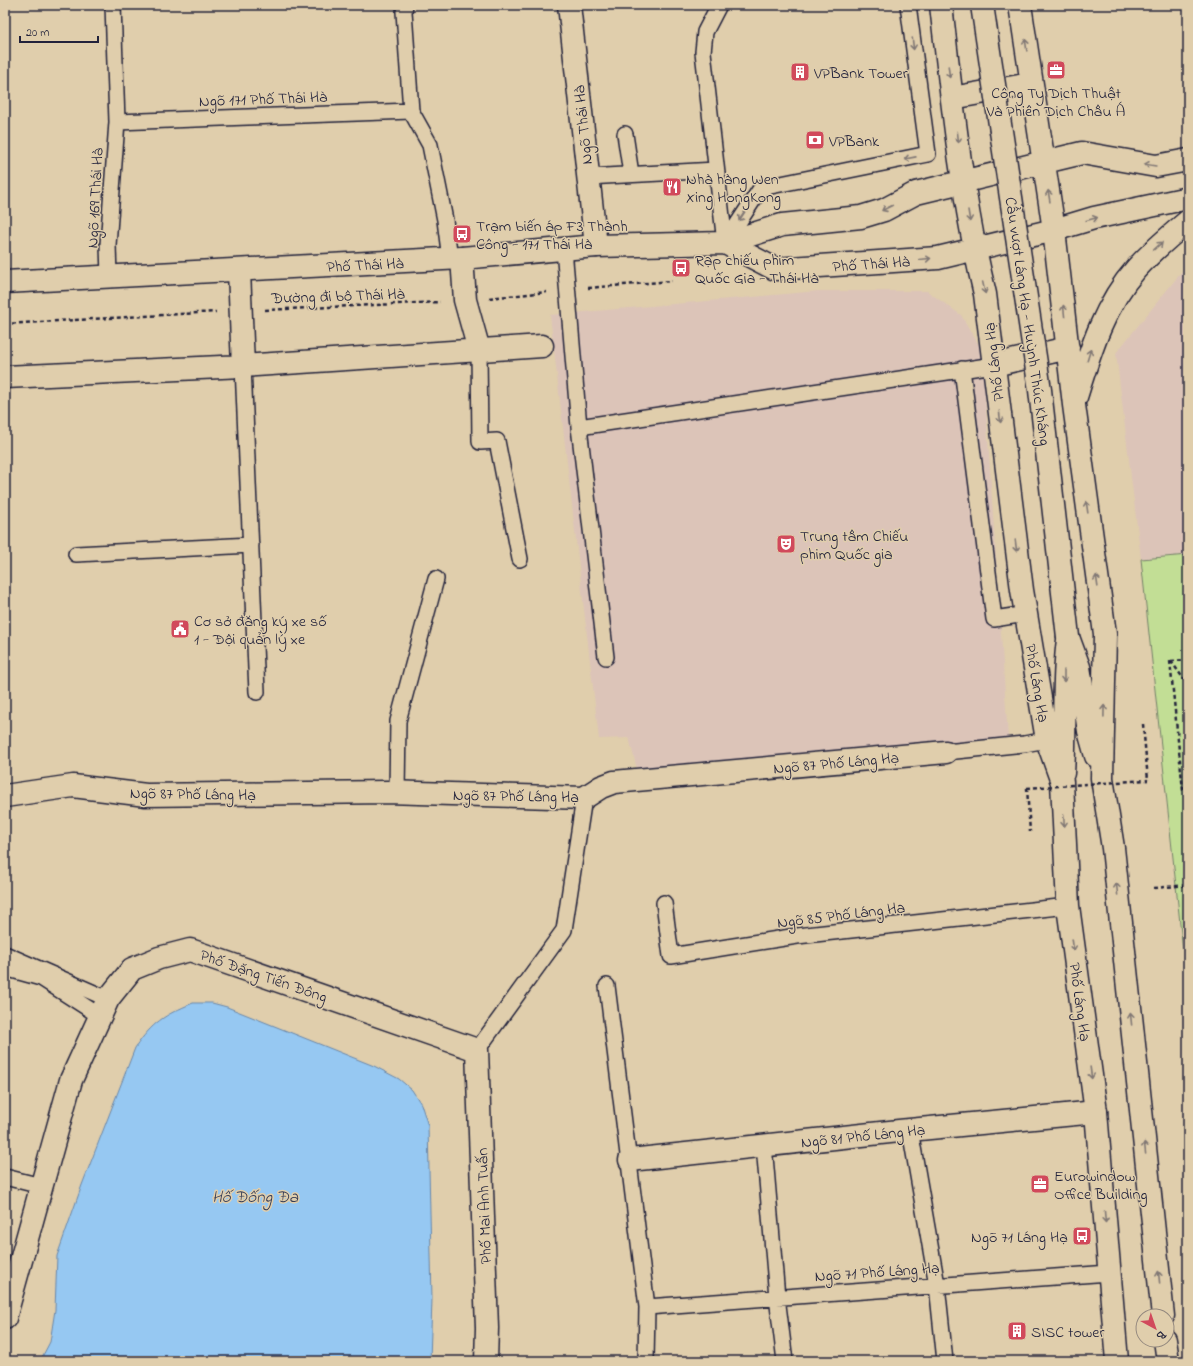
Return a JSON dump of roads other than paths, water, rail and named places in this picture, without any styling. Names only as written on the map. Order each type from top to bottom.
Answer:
[{"type":"main road","name":"Ngõ Thái Hà","points":[[569,5],[587,177],[596,246]]},
{"type":"main road","name":"Phố Láng Hạ","points":[[941,5],[963,182],[974,250],[985,294],[1026,614],[1048,740],[1062,782],[1068,906],[1096,1112],[1117,1361]]},
{"type":"main road","name":"Cầu vượt Láng Hạ - Huỳnh Thúc Kháng","points":[[982,5],[1040,390],[1068,637],[1064,671],[1066,738],[1062,782]]},
{"type":"main road","points":[[1020,5],[1054,230],[1074,405],[1105,634],[1102,778],[1114,856],[1162,1308]]},
{"type":"main road","points":[[952,98],[1031,84]]},
{"type":"main road","name":"Phố Thái Hà","points":[[5,282],[239,271],[456,258],[596,246],[724,243],[782,224],[860,217],[884,210],[916,192],[1082,153],[1156,166],[1188,160]]},
{"type":"main road","name":"Phố Thái Hà","points":[[724,243],[775,269],[938,258],[1054,230],[1094,218],[1188,198]]},
{"type":"main road","points":[[1074,405],[1093,342],[1112,303],[1135,270],[1156,248],[1188,221]]},
{"type":"main road","points":[[456,258],[465,300],[479,350]]},
{"type":"main road","points":[[239,271],[243,366]]},
{"type":"main road","points":[[5,377],[243,366],[542,346]]},
{"type":"main road","points":[[994,365],[1068,348]]},
{"type":"main road","name":"Cầu vượt Láng Hạ - Huỳnh Thúc Kháng","points":[[1068,637],[1080,667],[1089,731],[1102,778]]},
{"type":"main road","name":"Ngõ 87 Phố Láng Hạ","points":[[5,796],[73,786],[146,795],[397,792],[584,798],[601,787],[614,782],[946,752]]},
{"type":"main road","name":"Phố Đặng Tiến Đông","points":[[5,1318],[71,1080],[104,1008],[132,969],[159,958],[190,950],[477,1050]]},
{"type":"main road","name":"Phố Mai Anh Tuấn","points":[[477,1050],[487,1328],[486,1361]]},
{"type":"main road","name":"Ngõ 81 Phố Láng Hạ","points":[[630,1160],[1096,1112]]},
{"type":"main road","points":[[1166,1348],[1168,1361]]},
{"type":"lane","name":"Ngõ 169 Thái Hà","points":[[109,276],[108,245],[117,122],[113,5]]},
{"type":"lane","points":[[406,5],[404,19],[411,111],[430,145],[445,220],[456,258]]},
{"type":"lane","points":[[719,5],[705,32],[703,52],[724,243]]},
{"type":"lane","points":[[724,243],[761,188],[928,154],[908,5]]},
{"type":"lane","name":"Ngõ 171 Phố Thái Hà","points":[[117,122],[411,111]]},
{"type":"lane","points":[[625,134],[631,174]]},
{"type":"lane","points":[[587,177],[716,170]]},
{"type":"lane","points":[[564,249],[579,427],[606,657]]},
{"type":"lane","points":[[479,350],[480,442],[497,441],[520,559]]},
{"type":"lane","points":[[579,427],[994,365]]},
{"type":"lane","points":[[243,366],[257,692]]},
{"type":"lane","points":[[962,369],[994,619],[1026,614]]},
{"type":"lane","points":[[76,554],[251,545]]},
{"type":"lane","points":[[397,792],[398,721],[436,579]]},
{"type":"lane","name":"Ngõ 87 Phố Láng Hạ","points":[[946,752],[1048,740]]},
{"type":"lane","points":[[477,1050],[564,930],[584,798]]},
{"type":"lane","name":"Ngõ 85 Phố Láng Hạ","points":[[664,903],[671,956],[797,936],[1068,906]]},
{"type":"lane","points":[[5,954],[104,1008]]},
{"type":"lane","points":[[5,968],[41,978],[104,1008]]},
{"type":"lane","points":[[607,986],[630,1160],[647,1306],[646,1361]]},
{"type":"lane","points":[[910,1130],[937,1285],[945,1361]]},
{"type":"lane","points":[[764,1145],[777,1297],[785,1361]]},
{"type":"lane","points":[[5,1177],[41,1186]]},
{"type":"lane","name":"Ngõ 71 Phố Láng Hạ","points":[[647,1306],[1109,1273]]},
{"type":"water","name":"Hố Đống Đa","points":[[193,1003],[212,1003],[227,1007],[374,1066],[399,1079],[412,1090],[421,1104],[428,1126],[432,1299],[430,1361],[40,1361],[50,1342],[55,1310],[57,1256],[82,1185],[135,1048],[153,1026],[166,1016]]},
{"type":"place","name":"Công Ty Dịch Thuật Và Phiên Dịch Châu Á","points":[[1056,70]]},
{"type":"place","name":"VPBank Tower","points":[[800,72]]},
{"type":"place","name":"VPBank","points":[[815,140]]},
{"type":"place","name":"Nhà hàng Wen Xing HongKong","points":[[672,187]]},
{"type":"place","name":"Trạm biến áp F3 Thành Công - 171 Thái Hà","points":[[462,234]]},
{"type":"place","name":"Rạp chiếu phim Quốc Gia - Thái Hà","points":[[681,268]]},
{"type":"place","name":"Trung tâm Chiếu phim Quốc gia","points":[[786,544]]},
{"type":"place","name":"Cơ sở đăng ký xe số 1 - Đội quản lý xe","points":[[180,629]]},
{"type":"place","name":"Eurowindow Office Building","points":[[1040,1184]]},
{"type":"place","name":"Ngõ 71 Láng Hạ","points":[[1082,1236]]},
{"type":"place","name":"SISC tower","points":[[1017,1331]]}]
